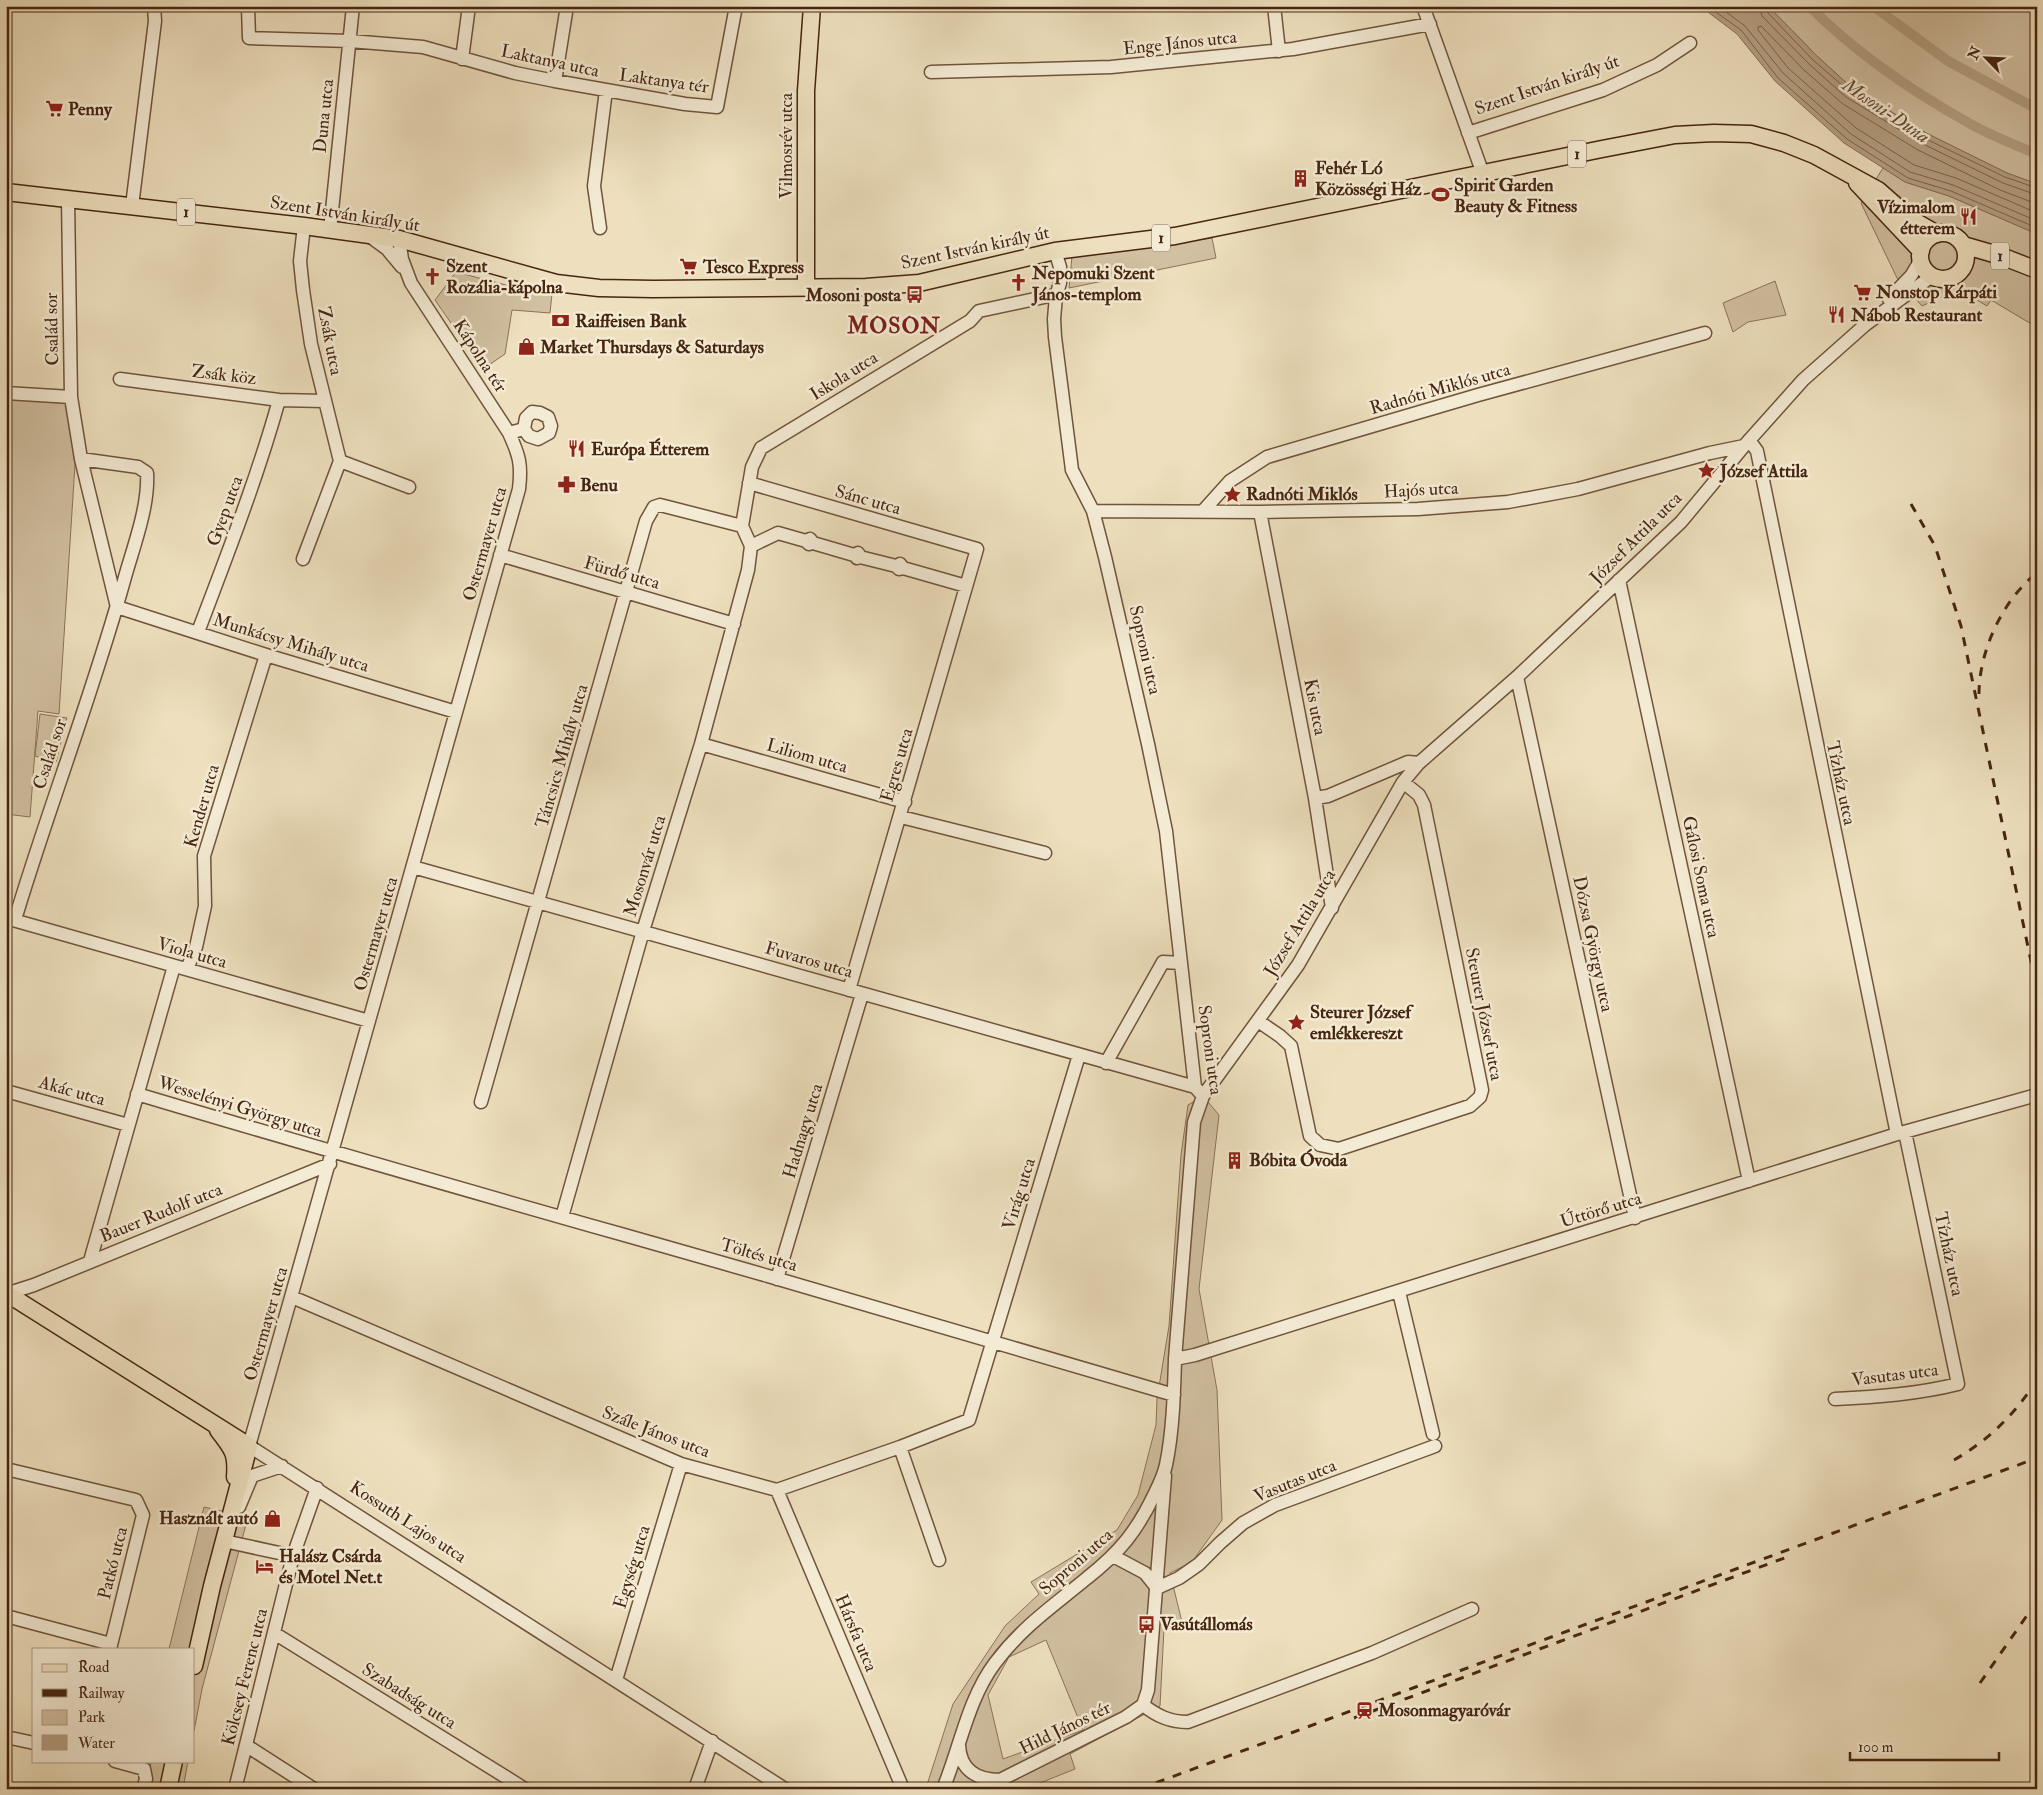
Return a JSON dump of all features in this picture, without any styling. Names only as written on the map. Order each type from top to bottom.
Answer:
[{"type":"main road","name":"Vilmosrév utca","points":[[806,287],[806,91],[812,6]]},
{"type":"main road","name":"Szent István király út","points":[[6,192],[366,233],[399,239],[556,283],[599,288],[866,287],[918,283],[1055,251],[1174,236],[1602,149],[1697,132],[1751,134],[1777,140],[1814,154],[1878,190],[1911,219],[1937,234]]},
{"type":"main road","name":"Szent István király út","points":[[1851,175],[1920,256]]},
{"type":"main road","name":"1","points":[[1937,234],[1952,235],[1963,244],[2037,270]]},
{"type":"main road","points":[[1920,256],[1928,239],[1937,234]]},
{"type":"main road","name":"1","points":[[1920,256],[1924,270],[1932,276],[1942,279],[1952,277],[1964,265],[1966,252],[1963,244]]},
{"type":"main road","name":"1","points":[[1964,265],[1987,262],[2002,264],[2037,275]]},
{"type":"main road","name":"Kossuth Lajos utca","points":[[7,1293],[250,1446]]},
{"type":"main road","points":[[214,1424],[234,1452],[236,1461],[230,1543]]},
{"type":"main road","points":[[195,1663],[230,1543],[250,1446]]},
{"type":"main road","points":[[168,1789],[174,1762]]},
{"type":"street","points":[[132,206],[155,21],[154,6]]},
{"type":"street","name":"Laktanya utca","points":[[248,6],[249,38],[350,41],[423,47],[515,73],[606,90],[594,186],[600,228]]},
{"type":"street","name":"Duna utca","points":[[330,230],[353,6]]},
{"type":"street","points":[[462,59],[469,6]]},
{"type":"street","points":[[555,81],[567,6]]},
{"type":"street","name":"Laktanya tér","points":[[606,90],[684,104],[717,106],[736,6]]},
{"type":"street","points":[[1274,6],[1279,51]]},
{"type":"street","points":[[1423,6],[1483,174]]},
{"type":"street","name":"Enge János utca","points":[[931,72],[1111,67],[1279,51],[1430,24]]},
{"type":"street","name":"Szent István király út","points":[[1468,133],[1603,90],[1658,65],[1690,43]]},
{"type":"street","name":"Család sor","points":[[68,198],[70,397],[80,459],[117,607]]},
{"type":"street","name":"Zsák utca","points":[[304,226],[300,261],[311,344],[340,461]]},
{"type":"street","name":"Kápolna tér","points":[[366,233],[387,249],[407,273]]},
{"type":"street","name":"Kápolna tér","points":[[399,239],[402,259],[411,283],[508,433]]},
{"type":"street","name":"Soproni utca","points":[[943,1789],[982,1684],[1004,1652],[1028,1625],[1113,1556],[1125,1544],[1147,1510],[1166,1466],[1174,1394],[1175,1359],[1194,1122],[1199,1092],[1181,962],[1166,831],[1129,660],[1093,511],[1072,470],[1055,337],[1054,319],[1056,296],[1060,283],[1060,267],[1055,251]]},
{"type":"street","name":"József Attila utca","points":[[1199,1092],[1258,1021],[1298,965],[1403,782],[1419,763],[1517,677],[1680,522],[1746,443],[1804,380],[1865,325],[1911,276],[1920,256]]},
{"type":"street","name":"József Attila utca","points":[[1865,325],[1932,276]]},
{"type":"street","name":"Iskola utca","points":[[742,526],[748,483],[760,448],[970,320],[979,311],[1056,296]]},
{"type":"street","name":"Radnóti Miklós utca","points":[[1203,511],[1230,481],[1267,457],[1478,395],[1705,333]]},
{"type":"street","name":"Zsák köz","points":[[120,379],[279,400],[324,401]]},
{"type":"street","points":[[6,393],[70,397]]},
{"type":"street","name":"Gyep utca","points":[[198,632],[233,540],[264,451],[279,400]]},
{"type":"street","points":[[532,412],[540,413],[548,418],[551,426],[549,433],[538,439],[529,436],[524,429],[526,418],[532,412]]},
{"type":"street","points":[[508,433],[524,429]]},
{"type":"street","name":"Ostermayer utca","points":[[250,1446],[519,489],[522,468],[517,451],[508,433]]},
{"type":"street","name":"Hajós utca","points":[[1093,511],[1260,512],[1418,509],[1508,502],[1578,489],[1746,443]]},
{"type":"street","name":"Tízház utca","points":[[1746,443],[1756,451],[1832,827],[1958,1384]]},
{"type":"street","name":"Család sor","points":[[12,916],[117,607],[148,486],[147,473],[138,467],[80,459]]},
{"type":"street","points":[[303,559],[340,461],[409,487]]},
{"type":"street","name":"Sánc utca","points":[[748,483],[977,549]]},
{"type":"street","name":"Táncsics Mihály utca","points":[[481,1102],[646,521],[654,507],[660,505],[742,526]]},
{"type":"street","name":"Kis utca","points":[[1260,512],[1315,798],[1332,908]]},
{"type":"street","points":[[742,526],[751,546],[778,533],[966,586]]},
{"type":"street","name":"Mosonvár utca","points":[[562,1217],[643,931],[701,744],[748,570],[751,546]]},
{"type":"street","name":"Egres utca","points":[[849,990],[901,817],[977,549]]},
{"type":"street","name":"Fürdő utca","points":[[500,555],[734,624]]},
{"type":"street","name":"Gálosi Soma utca","points":[[1619,580],[1749,1182]]},
{"type":"street","name":"Munkácsy Mihály utca","points":[[117,607],[266,655],[456,712]]},
{"type":"street","name":"Kender utca","points":[[187,970],[196,947],[205,906],[204,856],[266,655]]},
{"type":"street","name":"Dózsa György utca","points":[[1517,677],[1635,1218]]},
{"type":"street","name":"Liliom utca","points":[[701,744],[905,802]]},
{"type":"street","points":[[1315,798],[1328,796],[1408,762],[1419,763]]},
{"type":"street","name":"Steurer József utca","points":[[1258,1021],[1291,1046],[1310,1136],[1320,1145],[1339,1149],[1470,1106],[1480,1098],[1482,1090],[1424,805],[1419,795],[1403,782]]},
{"type":"street","points":[[901,817],[1045,853]]},
{"type":"street","name":"Fuvaros utca","points":[[413,867],[1106,1063],[1199,1092]]},
{"type":"street","name":"Viola utca","points":[[12,916],[187,970],[369,1021]]},
{"type":"street","points":[[1106,1063],[1163,962],[1181,962]]},
{"type":"street","points":[[90,1261],[174,966]]},
{"type":"street","name":"Hadnagy utca","points":[[777,1279],[862,994]]},
{"type":"street","name":"Virág utca","points":[[992,1343],[1079,1056]]},
{"type":"street","name":"Akác utca","points":[[6,1091],[128,1125]]},
{"type":"street","name":"Wesselényi György utca","points":[[137,1094],[331,1158]]},
{"type":"street","name":"Úttörő utca","points":[[1175,1359],[1195,1355],[1399,1292],[1901,1133],[2037,1095]]},
{"type":"street","name":"Töltés utca","points":[[331,1158],[562,1217],[992,1343],[1174,1394]]},
{"type":"street","name":"Bauer Rudolf utca","points":[[7,1293],[34,1285],[331,1158]]},
{"type":"street","name":"Vasutas utca","points":[[1157,1588],[1179,1578],[1199,1564],[1243,1523],[1275,1505],[1434,1440],[1399,1292]]},
{"type":"street","name":"Szále János utca","points":[[292,1297],[681,1464],[777,1490]]},
{"type":"street","points":[[777,1490],[900,1447],[970,1420],[992,1343]]},
{"type":"street","name":"Vasutas utca","points":[[1835,1399],[1891,1396],[1958,1384]]},
{"type":"street","name":"Kossuth Lajos utca","points":[[250,1446],[786,1789]]},
{"type":"street","points":[[900,1447],[939,1560]]},
{"type":"street","name":"Egység utca","points":[[616,1680],[681,1464]]},
{"type":"street","points":[[282,1466],[252,1476],[230,1543],[293,1556]]},
{"type":"street","points":[[1166,1466],[1148,1690],[1143,1705],[1155,1714],[1173,1722],[1188,1722],[1372,1653],[1472,1610]]},
{"type":"street","name":"Patkó utca","points":[[6,1469],[136,1500],[143,1515],[110,1646]]},
{"type":"street","name":"Kölcsey Ferenc utca","points":[[235,1789],[293,1556],[317,1488]]},
{"type":"street","name":"Hársfa utca","points":[[777,1490],[903,1789]]},
{"type":"street","points":[[1113,1556],[1146,1573],[1157,1588]]},
{"type":"street","points":[[6,1616],[110,1646]]},
{"type":"street","name":"Szabadság utca","points":[[274,1633],[526,1789]]},
{"type":"street","name":"Hild János tér","points":[[990,1789],[1000,1780],[1126,1717],[1143,1705]]},
{"type":"street","points":[[6,1737],[32,1743]]},
{"type":"street","points":[[695,1789],[712,1741]]},
{"type":"street","points":[[959,1742],[962,1761],[970,1772],[982,1778],[1000,1780]]},
{"type":"street","points":[[247,1746],[314,1789]]},
{"type":"street","points":[[119,1762],[144,1769],[146,1779],[143,1789]]},
{"type":"green space","points":[[1768,6],[2037,6],[2037,184],[2007,173],[1926,133],[1852,88],[1817,56]]},
{"type":"green space","points":[[1883,168],[1905,182],[1949,196],[2037,234],[2037,325],[2028,322],[1991,300],[1987,306],[1959,289],[1922,306],[1897,278],[1861,203]]},
{"type":"green space","points":[[1212,238],[1216,258],[1069,288],[1072,256],[1109,253]]},
{"type":"green space","points":[[456,272],[506,285],[552,294],[550,313],[512,310],[505,354],[483,369],[435,300]]},
{"type":"green space","points":[[1775,281],[1786,315],[1748,322],[1733,332],[1723,303]]},
{"type":"green space","points":[[6,397],[67,400],[75,465],[59,714],[38,711],[30,817],[6,814]]},
{"type":"green space","points":[[40,714],[67,718],[56,762],[35,756]]},
{"type":"green space","points":[[1203,1096],[1219,1115],[1199,1289],[1217,1390],[1222,1520],[1192,1562],[1170,1573],[1182,1622],[1164,1629],[1160,1706],[1070,1754],[1075,1769],[1025,1789],[923,1789],[926,1788],[953,1704],[1005,1626],[1039,1594],[1031,1582],[1117,1530],[1138,1495],[1156,1425],[1157,1399],[1169,1326],[1181,1155],[1188,1105]],"holes":[[[1046,1640],[1083,1730],[1003,1759],[988,1695],[1009,1657]]]},
{"type":"green space","points":[[204,1507],[248,1517],[202,1689],[195,1726],[195,1648],[169,1648]]},
{"type":"green space","points":[[151,1762],[188,1762],[183,1789],[147,1789]]},
{"type":"water","name":"Mosoni-Duna","points":[[1700,6],[1768,6],[1817,56],[1852,88],[1926,133],[2007,173],[2037,184],[2037,234],[1949,196],[1905,182],[1844,143],[1775,81],[1737,34]]},
{"type":"waterway","points":[[1809,6],[1864,54],[1925,97],[1984,131],[2037,154]]},
{"type":"waterway","points":[[1873,6],[1948,61],[2037,109]]},
{"type":"railway","points":[[1911,504],[1935,546],[1961,626],[2037,990]]},
{"type":"railway","points":[[1979,694],[1983,661],[1995,627],[2014,597],[2037,573]]},
{"type":"railway","points":[[1954,1460],[1990,1435],[2020,1404],[2037,1380]]},
{"type":"railway","points":[[1139,1789],[2037,1458]]},
{"type":"railway","points":[[1354,1718],[1787,1557]]},
{"type":"railway","points":[[1980,1683],[2037,1601]]},
{"type":"place","name":"Penny","points":[[54,109]]},
{"type":"place","name":"Fehér Ló Közösségi Ház","points":[[1301,178]]},
{"type":"place","name":"Spirit Garden Beauty & Fitness","points":[[1440,195]]},
{"type":"place","name":"Vízimalom étterem","points":[[1969,217]]},
{"type":"place","name":"Tesco Express","points":[[689,267]]},
{"type":"place","name":"Szent Rozália-kápolna","points":[[432,276]]},
{"type":"place","name":"Nepomuki Szent János-templom","points":[[1018,283]]},
{"type":"place","name":"Nonstop Kárpáti","points":[[1862,292]]},
{"type":"place","name":"Mosoni posta","points":[[915,295]]},
{"type":"place","name":"Nábob Restaurant","points":[[1837,315]]},
{"type":"place","name":"Raiffeisen Bank","points":[[561,321]]},
{"type":"place","name":"Market Thursdays & Saturdays","points":[[526,347]]},
{"type":"place","name":"Európa Étterem","points":[[577,449]]},
{"type":"place","name":"József Attila","points":[[1706,471]]},
{"type":"place","name":"Benu","points":[[566,485]]},
{"type":"place","name":"Radnóti Miklós","points":[[1232,494]]},
{"type":"place","name":"Steurer József emlékkereszt","points":[[1296,1022]]},
{"type":"place","name":"Bóbita Óvoda","points":[[1235,1160]]},
{"type":"place","name":"Használt autó","points":[[272,1518]]},
{"type":"place","name":"Halász Csárda és Motel Net.t","points":[[265,1566]]},
{"type":"place","name":"Vasútállomás","points":[[1146,1624]]},
{"type":"place","name":"Mosonmagyaróvár","points":[[1364,1710]]},
{"type":"district","name":"MOSON","points":[[894,326]]}]
